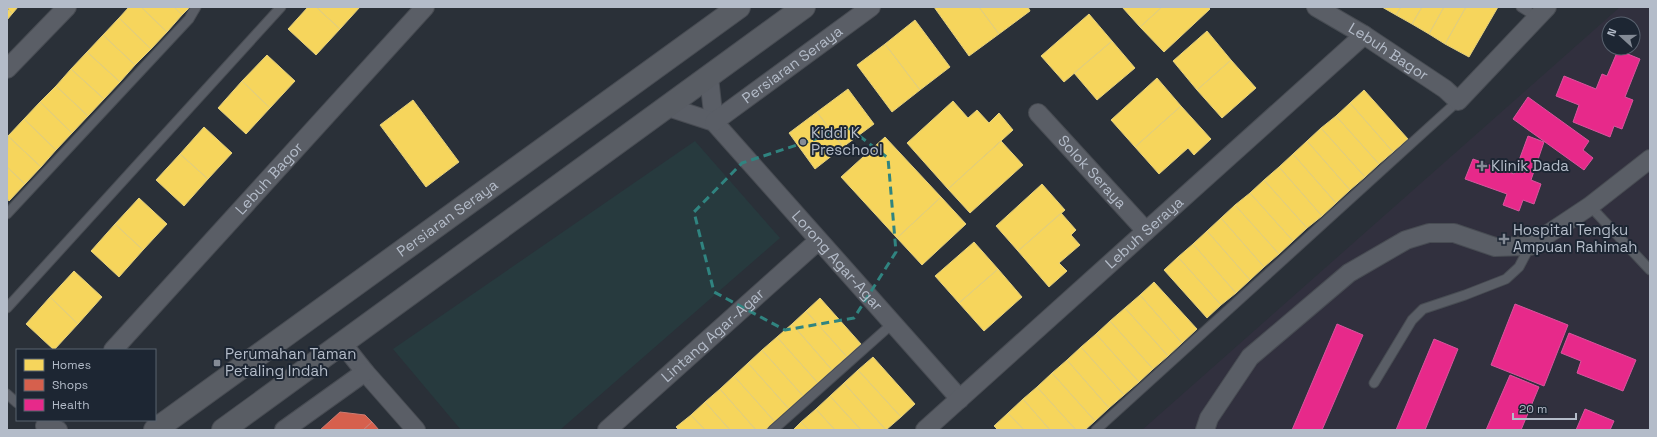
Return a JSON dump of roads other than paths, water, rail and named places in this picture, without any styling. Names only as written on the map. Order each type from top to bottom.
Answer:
[{"type":"main road","name":"Persiaran Seraya","points":[[155,430],[739,7]]},
{"type":"main road","points":[[223,430],[804,7]]},
{"type":"street","points":[[7,69],[67,7]]},
{"type":"street","name":"Lebuh Bagor","points":[[114,349],[425,7]]},
{"type":"street","name":"Persiaran Seraya","points":[[714,122],[871,7]]},
{"type":"street","name":"Lebuh Bagor","points":[[1317,7],[1364,35],[1445,89],[1458,101]]},
{"type":"street","points":[[1458,101],[1542,12]]},
{"type":"street","name":"Lebuh Seraya","points":[[925,430],[1364,35]]},
{"type":"street","points":[[668,107],[714,122],[709,77]]},
{"type":"street","name":"Solok Seraya","points":[[1038,113],[1146,231]]},
{"type":"street","name":"Lorong Agar-Agar","points":[[714,122],[818,241],[960,399]]},
{"type":"street","points":[[1205,430],[1209,418],[1250,357],[1349,273],[1406,240],[1429,233],[1454,233],[1495,247],[1530,246],[1590,206],[1650,159]]},
{"type":"street","name":"Lintang Agar-Agar","points":[[607,430],[818,241]]},
{"type":"street","points":[[342,343],[364,372],[416,430]]},
{"type":"street","points":[[284,430],[364,372]]},
{"type":"lane","points":[[8,211],[189,19],[196,7]]},
{"type":"lane","points":[[7,308],[281,7]]},
{"type":"lane","points":[[1521,7],[1542,12]]},
{"type":"lane","points":[[1096,430],[1458,101]]},
{"type":"lane","points":[[1590,206],[1650,270]]},
{"type":"lane","points":[[1374,383],[1412,320],[1423,309],[1506,279],[1519,267],[1530,246]]},
{"type":"lane","points":[[773,430],[892,324]]},
{"type":"lane","points":[[7,394],[16,402]]},
{"type":"place","name":"Kiddi K Preschool","points":[[803,142]]},
{"type":"place","name":"Klinik Dada","points":[[1482,166]]},
{"type":"place","name":"Hospital Tengku Ampuan Rahimah","points":[[1504,239]]},
{"type":"place","name":"Perumahan Taman Petaling Indah","points":[[217,363]]}]
